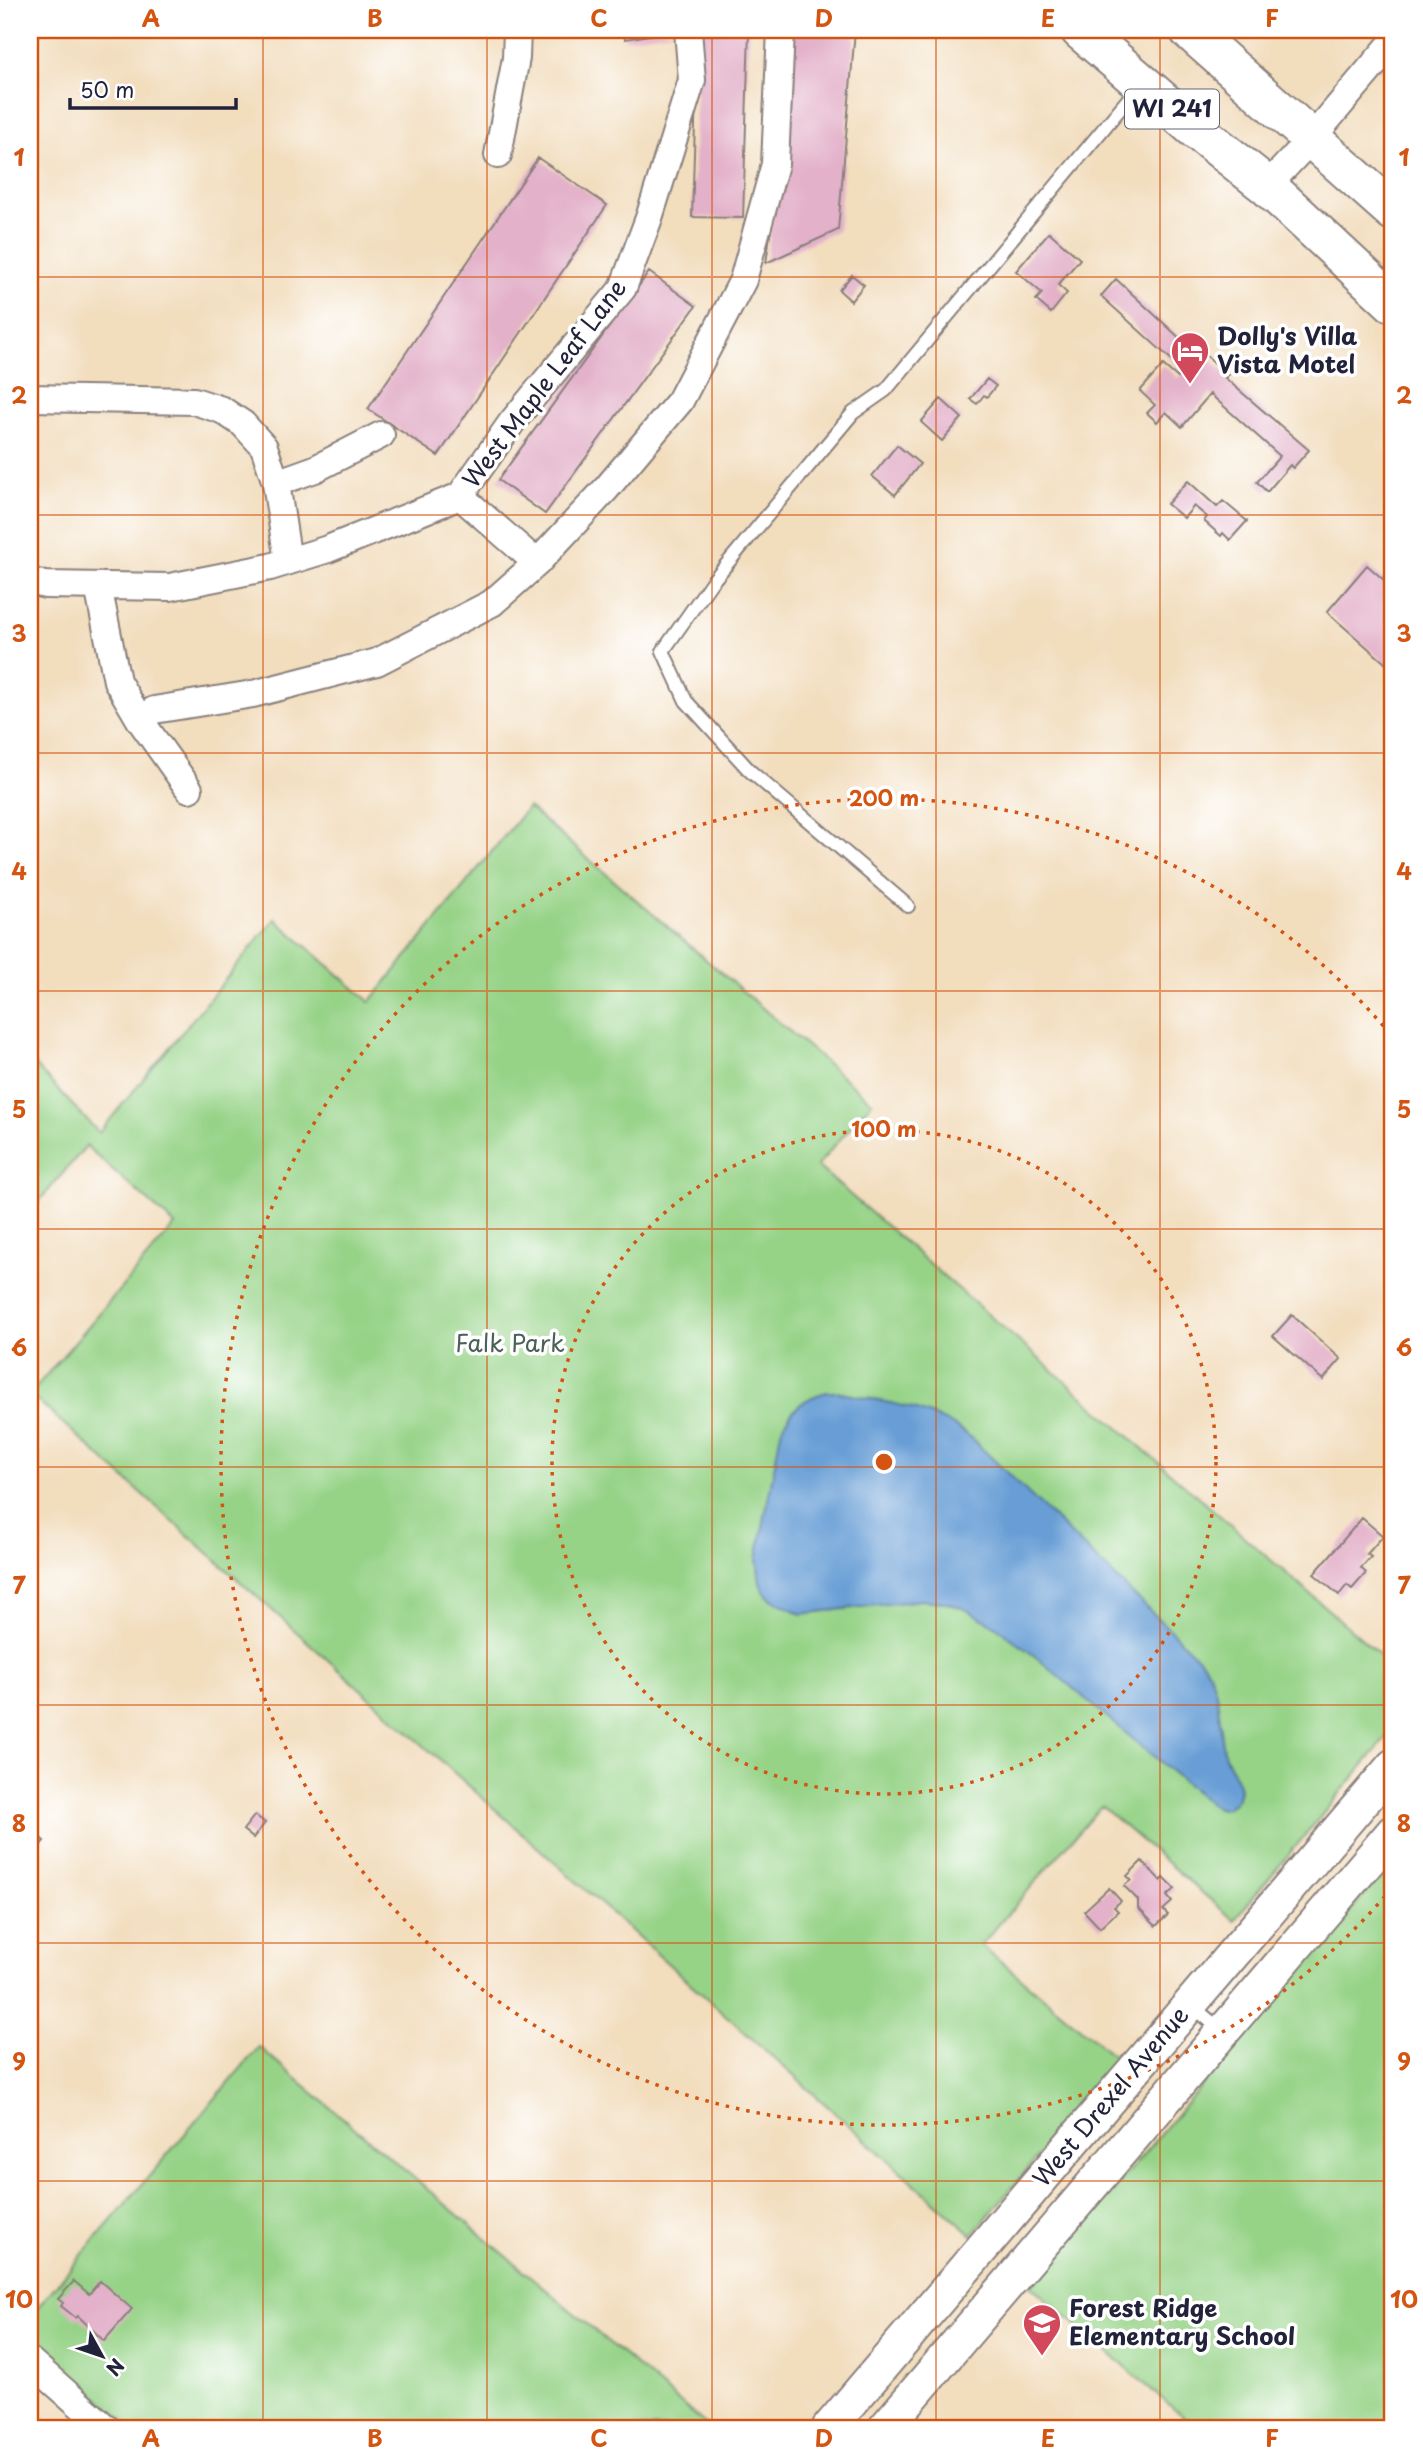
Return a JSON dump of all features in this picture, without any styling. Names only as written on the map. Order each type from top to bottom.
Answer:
[{"type":"main road","name":"WI 241","points":[[1080,30],[1267,187],[1393,303]]},
{"type":"main road","name":"WI 241","points":[[1188,30],[1393,211]]},
{"type":"street","points":[[498,155],[516,58],[517,30]]},
{"type":"street","name":"West Maple Leaf Lane","points":[[460,496],[512,422],[623,288],[649,218],[692,80],[688,30]]},
{"type":"street","points":[[140,720],[154,710],[253,694],[377,662],[492,603],[537,563],[606,489],[680,401],[743,280],[775,164],[781,30]]},
{"type":"street","points":[[1267,187],[1393,42]]},
{"type":"street","points":[[30,398],[194,401],[222,410],[243,424],[264,447],[276,483],[288,561]]},
{"type":"street","points":[[276,483],[315,469],[382,435]]},
{"type":"street","points":[[30,580],[45,585],[170,587],[270,567],[328,549],[460,496],[537,563]]},
{"type":"street","points":[[97,586],[117,681],[140,720],[189,789]]},
{"type":"street","name":"West Drexel Avenue","points":[[829,2428],[1393,1766]]},
{"type":"street","name":"West Drexel Avenue","points":[[885,2428],[1393,1832]]},
{"type":"street","points":[[30,2361],[106,2428]]},
{"type":"lane","points":[[908,906],[750,771],[686,701],[663,652],[711,583],[853,413],[886,390],[1141,83]]},
{"type":"lane","points":[[1190,2004],[1222,2032]]},
{"type":"green space","name":"Falk Park","points":[[528,807],[872,1102],[817,1166],[1393,1666],[1393,1730],[1234,1920],[1101,1806],[981,1945],[1119,2060],[972,2235],[30,1394],[175,1225],[86,1146],[30,1212],[30,1060],[99,1133],[275,919],[370,1002]]},
{"type":"green space","points":[[1393,1861],[1393,2428],[1196,2428],[1031,2286]]},
{"type":"green space","points":[[259,2047],[710,2428],[133,2428],[30,2340],[30,2316]]},
{"type":"water","points":[[827,1392],[872,1399],[923,1412],[969,1436],[1199,1658],[1212,1679],[1218,1702],[1224,1752],[1239,1785],[1240,1791],[1231,1805],[1221,1809],[1211,1805],[1036,1657],[995,1626],[965,1609],[944,1602],[922,1600],[801,1614],[771,1599],[764,1592],[757,1559],[781,1431],[799,1405]]},
{"type":"building","points":[[623,30],[675,30],[675,31],[625,39]]},
{"type":"building","points":[[698,30],[749,30],[743,218],[692,217]]},
{"type":"building","points":[[791,30],[855,30],[838,230],[766,263],[789,101]]},
{"type":"building","points":[[538,158],[607,205],[438,456],[368,409]]},
{"type":"building","points":[[1049,232],[1080,259],[1058,285],[1067,293],[1051,313],[1036,300],[1042,293],[1016,271]]},
{"type":"building","points":[[649,272],[696,306],[545,514],[498,480]]},
{"type":"building","points":[[852,275],[864,285],[851,301],[839,290]]},
{"type":"building","name":"Dolly's Villa Vista Motel","points":[[1116,279],[1197,354],[1200,350],[1228,375],[1225,378],[1309,450],[1293,468],[1290,465],[1267,492],[1257,482],[1280,456],[1210,394],[1182,427],[1166,412],[1157,422],[1147,413],[1155,405],[1140,391],[1163,365],[1178,378],[1184,371],[1101,296]]},
{"type":"building","points":[[987,379],[996,386],[977,404],[970,399]]},
{"type":"building","points":[[941,399],[962,418],[942,441],[921,422]]},
{"type":"building","points":[[897,445],[920,464],[895,495],[872,476]]},
{"type":"building","points":[[1188,481],[1217,507],[1223,501],[1247,521],[1230,540],[1204,521],[1207,517],[1194,506],[1184,518],[1167,504]]},
{"type":"building","points":[[1367,565],[1393,588],[1393,670],[1327,612]]},
{"type":"building","points":[[1292,1315],[1341,1359],[1323,1380],[1273,1336]]},
{"type":"building","points":[[1362,1518],[1383,1536],[1367,1554],[1371,1557],[1361,1568],[1366,1573],[1352,1589],[1347,1585],[1339,1595],[1314,1574]]},
{"type":"building","points":[[255,1815],[265,1823],[253,1838],[243,1830]]},
{"type":"building","points":[[30,1828],[44,1841],[31,1856],[30,1854]]},
{"type":"building","points":[[1142,1861],[1161,1881],[1164,1878],[1175,1889],[1167,1896],[1172,1902],[1163,1910],[1168,1915],[1156,1926],[1138,1908],[1138,1900],[1124,1886],[1131,1880],[1127,1876]]},
{"type":"building","points":[[1109,1888],[1121,1901],[1114,1907],[1118,1911],[1100,1928],[1084,1911]]},
{"type":"building","points":[[74,2281],[89,2294],[100,2281],[132,2309],[104,2341],[78,2316],[76,2318],[61,2306],[63,2303],[58,2299]]},
{"type":"place","name":"Dolly's Villa Vista Motel","points":[[1190,385]]},
{"type":"place","name":"Forest Ridge Elementary School","points":[[1042,2357]]}]
